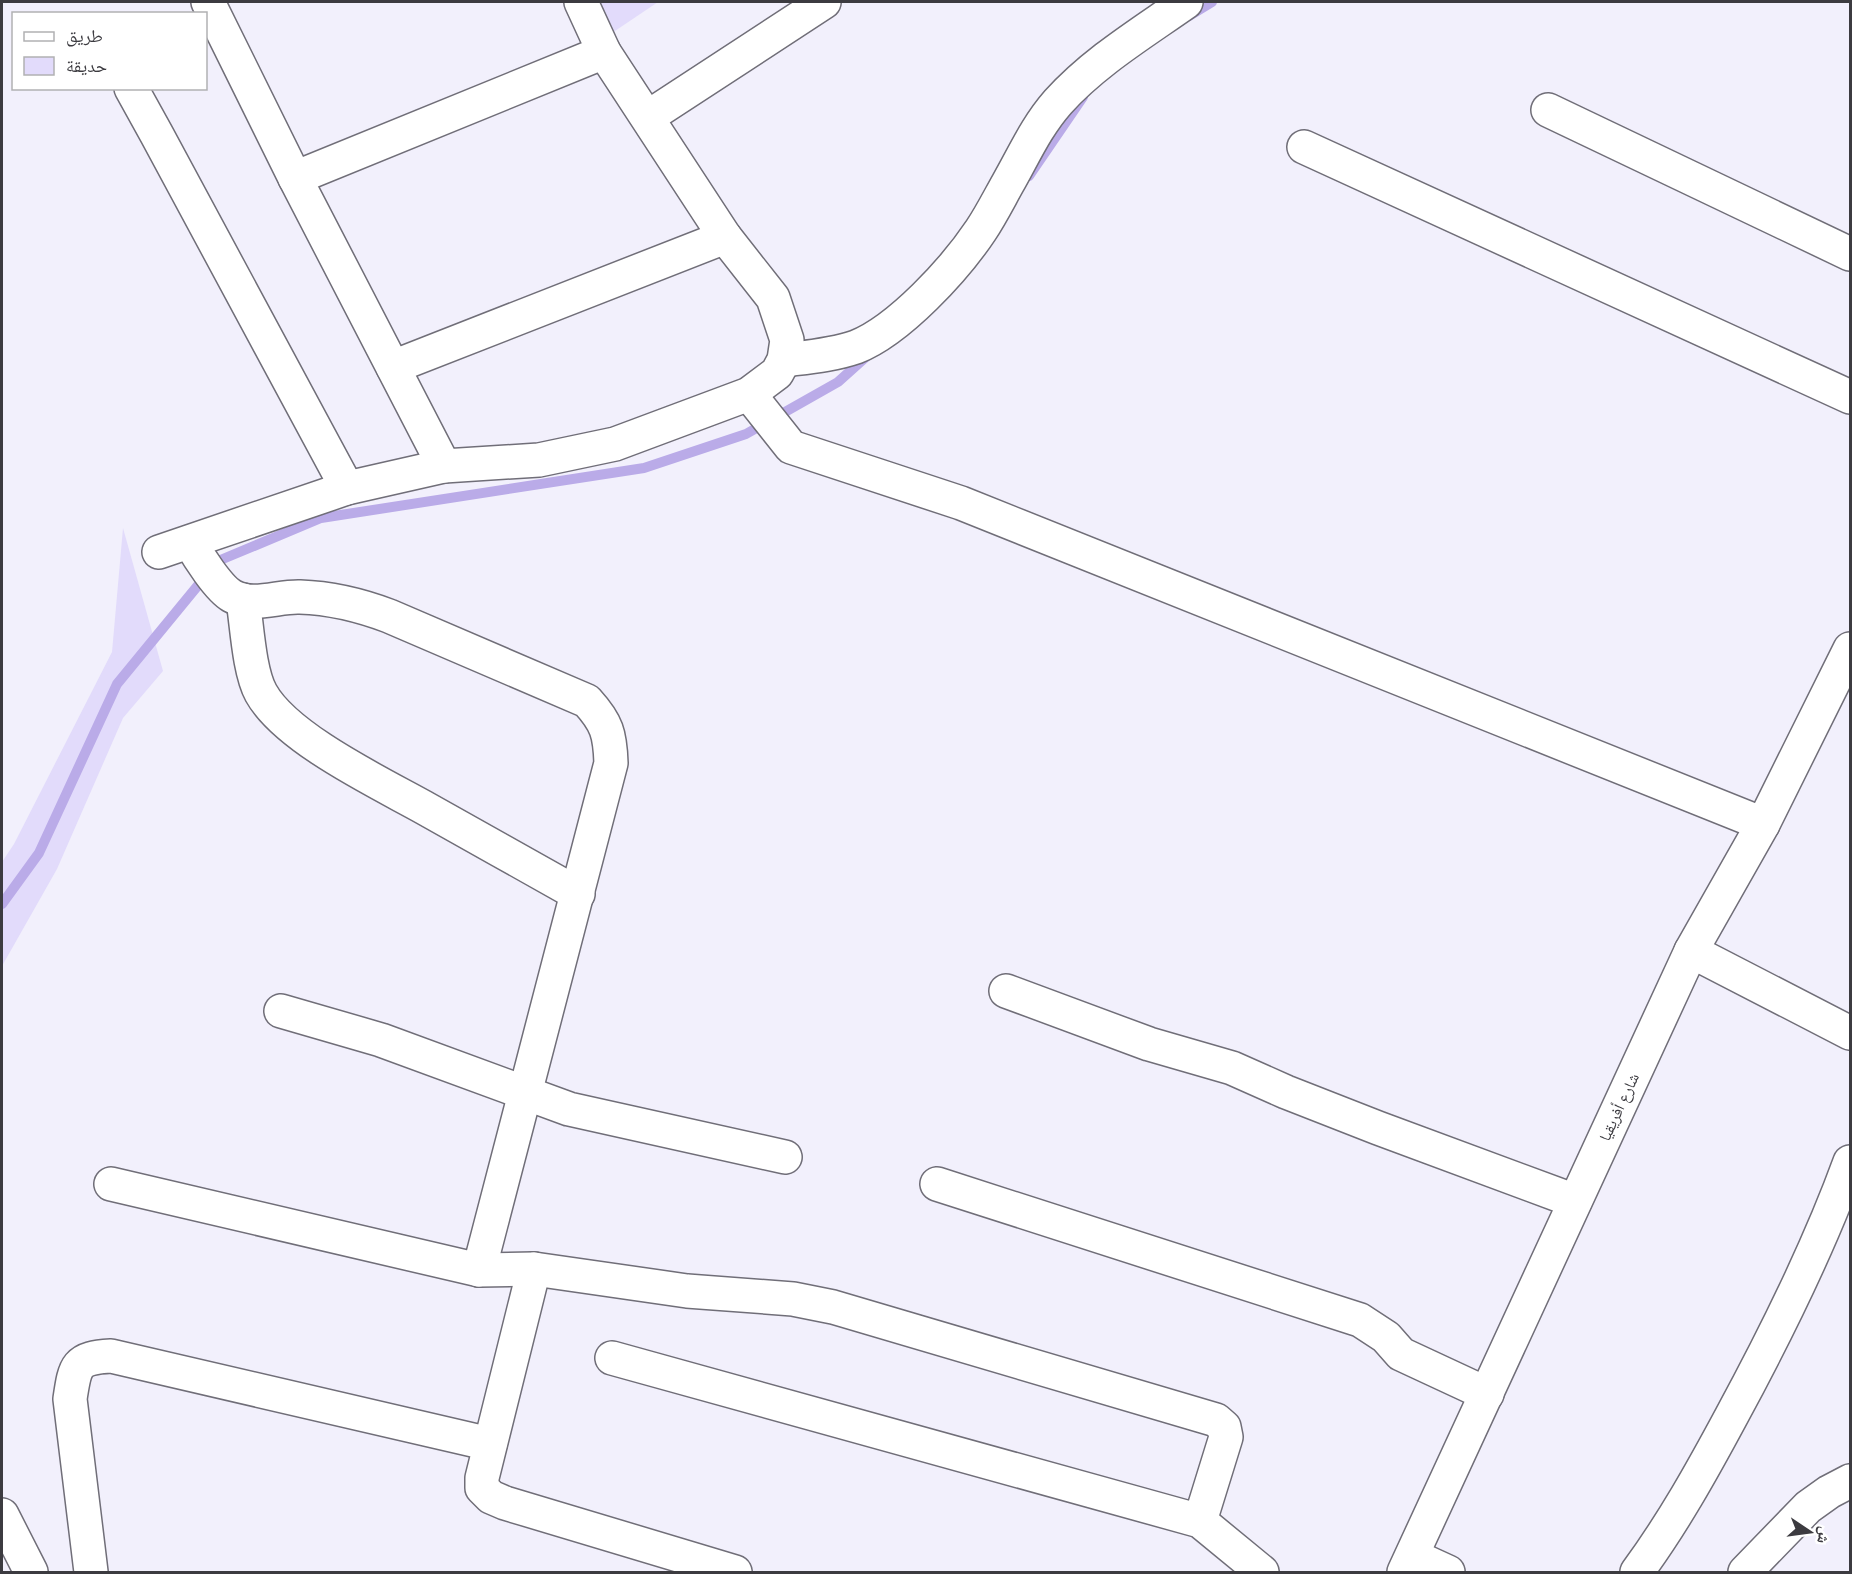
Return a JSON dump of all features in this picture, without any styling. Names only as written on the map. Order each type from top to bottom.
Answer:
[{"type":"street","points":[[207,2],[444,466]]},
{"type":"street","points":[[159,552],[196,551],[347,488],[444,466],[539,460],[615,444],[749,393],[777,373],[784,360],[787,340],[773,298],[725,237],[604,52],[581,2]]},
{"type":"street","points":[[648,117],[824,2]]},
{"type":"street","points":[[784,360],[814,357],[857,346],[891,326],[942,278],[980,231],[1014,173],[1026,147],[1058,102],[1107,57],[1186,2]]},
{"type":"street","points":[[295,178],[604,52]]},
{"type":"street","points":[[132,90],[347,488]]},
{"type":"street","points":[[1548,110],[1851,254]]},
{"type":"street","points":[[1304,147],[1851,397]]},
{"type":"street","points":[[393,368],[725,237]]},
{"type":"street","points":[[749,393],[791,447],[961,503],[1763,824]]},
{"type":"street","points":[[196,551],[237,598],[254,675],[260,691],[269,706],[283,719],[302,735],[354,769],[578,894]]},
{"type":"street","points":[[237,598],[257,601],[298,596],[356,604],[389,616],[587,701],[602,717],[610,737],[611,763],[479,1270]]},
{"type":"street","name":"شارع أفريقيا","points":[[1409,1564],[1691,951],[1763,824],[1851,649]]},
{"type":"street","points":[[1691,951],[1851,1033]]},
{"type":"street","points":[[1006,991],[1149,1044],[1232,1068],[1367,1124],[1575,1201]]},
{"type":"street","points":[[281,1011],[381,1040],[454,1065],[525,1094],[569,1108],[632,1124],[785,1156]]},
{"type":"street","points":[[1637,1572],[1664,1537],[1689,1495],[1765,1354],[1810,1262],[1851,1162]]},
{"type":"street","points":[[111,1184],[479,1270],[534,1269],[687,1291],[793,1299],[833,1307],[1216,1420],[1224,1427],[1227,1437],[1200,1521]]},
{"type":"street","points":[[938,1184],[1360,1320],[1386,1338],[1401,1354],[1487,1394]]},
{"type":"street","points":[[534,1269],[490,1444],[482,1488],[491,1497],[505,1503],[735,1572]]},
{"type":"street","points":[[91,1572],[70,1399],[73,1378],[79,1364],[92,1357],[111,1356],[490,1444]]},
{"type":"street","points":[[612,1358],[1200,1521],[1262,1572]]},
{"type":"street","points":[[1745,1572],[1808,1507],[1829,1492],[1851,1481]]},
{"type":"street","points":[[2,1515],[31,1572]]},
{"type":"street","points":[[1409,1564],[1448,1572]]},
{"type":"green space","points":[[591,2],[658,2],[606,37]]},
{"type":"green space","points":[[123,528],[163,671],[123,718],[57,869],[2,966],[2,862],[14,844],[112,652]]},
{"type":"waterway","points":[[1189,16],[1212,2]]},
{"type":"waterway","points":[[1029,176],[1083,97]]},
{"type":"waterway","points":[[2,904],[39,853],[117,684],[218,561],[321,518],[644,468],[746,434],[838,382],[867,356]]}]
